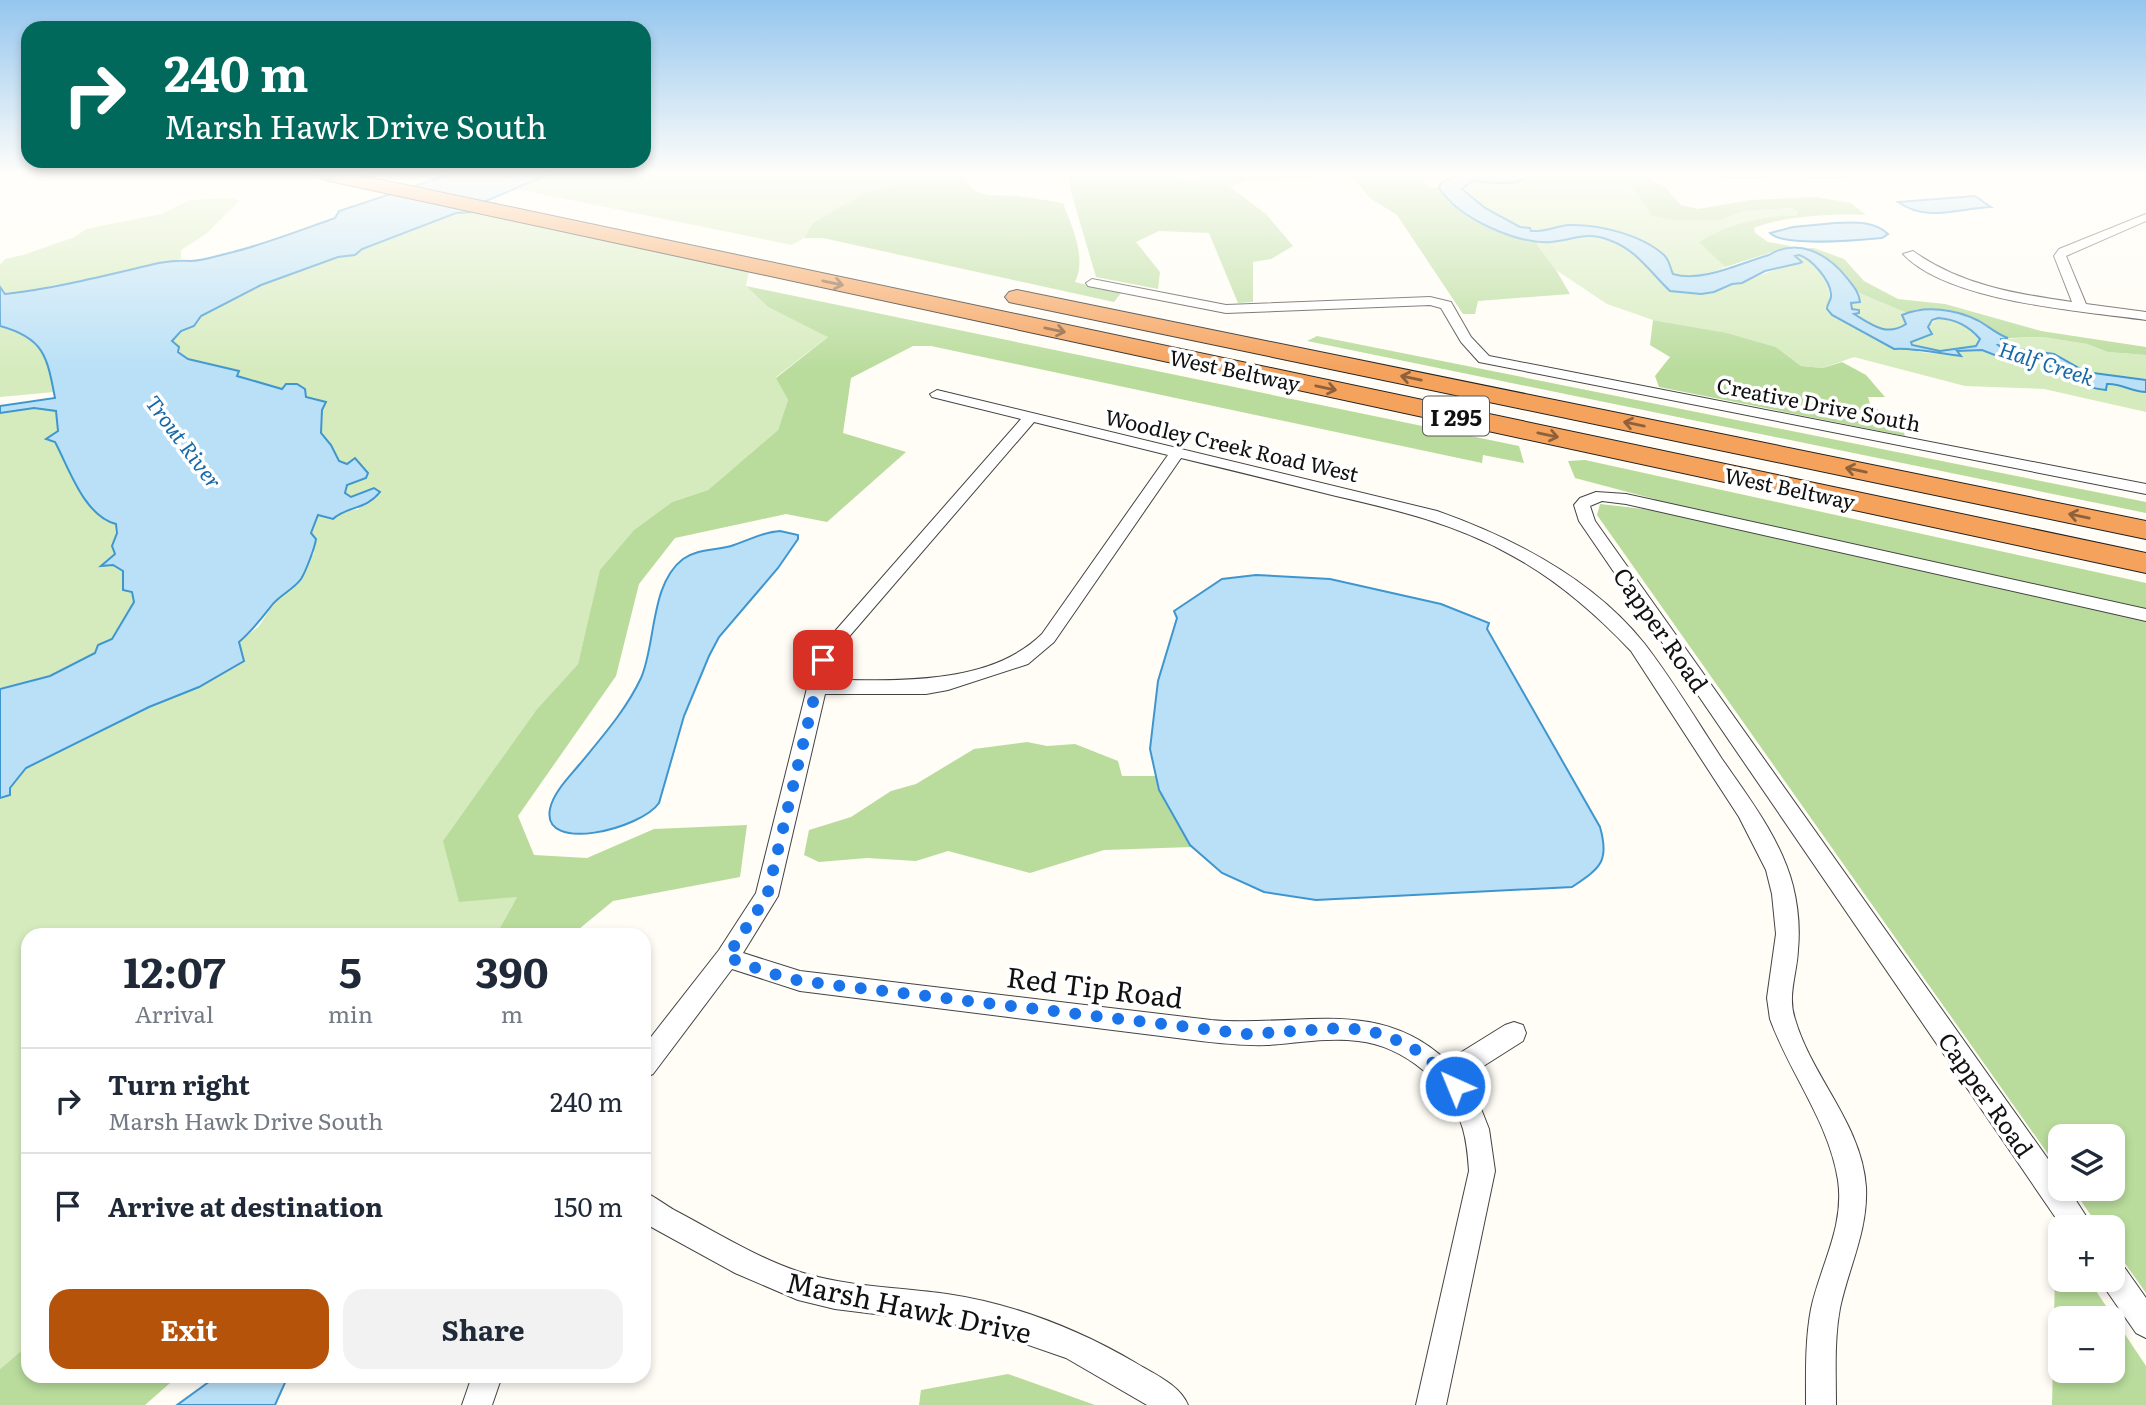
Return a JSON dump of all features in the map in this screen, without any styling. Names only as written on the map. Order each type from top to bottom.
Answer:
[{"type":"highway","name":"West Beltway","points":[[634,240],[2146,563]]},
{"type":"highway","name":"West Beltway","points":[[797,252],[2146,530]]},
{"type":"street","points":[[2080,305],[2060,256],[2063,252],[2093,240]]},
{"type":"street","points":[[1909,254],[1916,261],[1943,275],[1984,288],[2146,316]]},
{"type":"street","name":"Creative Drive South","points":[[1092,283],[1226,309],[1430,301],[1446,304],[1466,339],[1484,359],[2146,489]]},
{"type":"street","name":"Woodley Creek Road West","points":[[937,394],[1422,511],[1469,527],[1513,547],[1572,583],[1618,624],[1637,647],[1757,828],[1771,855],[1782,887],[1787,951],[1779,982],[1779,1004],[1786,1031],[1824,1099],[1839,1133],[1851,1182],[1853,1207],[1848,1243],[1829,1296],[1820,1354],[1821,1405]]},
{"type":"street","points":[[651,1057],[727,957],[767,896],[823,660],[835,642],[1031,417]]},
{"type":"street","points":[[815,687],[926,687],[948,683],[1021,660],[1048,638],[1177,452]]},
{"type":"street","name":"Capper Road","points":[[2071,1215],[1587,521],[1582,505],[1586,499],[1594,497],[1639,502],[2146,615]]},
{"type":"street","name":"Red Tip Road","points":[[727,957],[800,981],[1247,1034],[1341,1028],[1367,1030],[1392,1038],[1420,1052],[1447,1075],[1464,1098],[1482,1149],[1482,1171],[1431,1405]]},
{"type":"street","points":[[1447,1075],[1514,1033]]},
{"type":"street","name":"Marsh Hawk Drive","points":[[651,1210],[762,1273],[799,1287],[950,1308],[1012,1323],[1060,1340],[1111,1365],[1173,1405]]},
{"type":"street","points":[[2124,1292],[2146,1323]]},
{"type":"street","points":[[477,1405],[485,1383]]},
{"type":"green space","points":[[68,240],[197,240],[181,250],[181,259],[95,280],[2,293],[5,291],[0,287],[0,265],[5,259]]},
{"type":"green space","points":[[387,240],[601,240],[749,271],[746,286],[768,307],[829,336],[776,377],[788,400],[778,430],[708,490],[672,502],[634,530],[601,570],[578,664],[537,709],[444,841],[517,897],[500,928],[21,928],[21,1351],[0,1369],[0,798],[10,795],[10,788],[25,768],[149,707],[199,687],[243,661],[239,642],[259,626],[274,603],[301,579],[307,560],[314,554],[311,533],[318,515],[359,509],[345,493],[347,485],[366,478],[368,473],[339,461],[321,433],[322,410],[326,404],[306,397],[287,384],[282,390],[236,375],[238,371],[192,359],[177,349],[172,341],[181,331],[194,326],[201,316],[261,285],[338,257],[356,255],[362,249]]},
{"type":"green space","points":[[765,240],[801,240],[792,245]]},
{"type":"green space","points":[[830,240],[1076,240],[1079,263],[1075,282],[1121,293],[1114,302]]},
{"type":"green space","points":[[1085,240],[1141,240],[1136,242],[1160,272],[1158,289],[1096,277]]},
{"type":"green space","points":[[1212,240],[1288,240],[1293,246],[1271,259],[1253,262],[1253,302],[1238,303]]},
{"type":"green space","points":[[1413,240],[1522,240],[1535,242],[1570,294],[1478,301],[1475,314],[1463,314]]},
{"type":"green space","points":[[1605,240],[1614,242],[1642,261],[1658,280],[1715,291],[1795,263],[1795,256],[1804,256],[1825,280],[1830,294],[1827,309],[1832,315],[1894,349],[1906,347],[1920,352],[1960,356],[1956,351],[1982,350],[2018,365],[2025,364],[2028,359],[2051,364],[2077,383],[2106,390],[2107,384],[2112,384],[2146,392],[2146,412],[2044,389],[1965,386],[1854,357],[1823,368],[1801,366],[1776,347],[1726,333],[1653,320],[1607,304],[1556,270],[1535,242]]},
{"type":"green space","points":[[1622,240],[1703,240],[1699,242],[1725,267],[1694,276],[1672,272]]},
{"type":"green space","points":[[1704,240],[1764,240],[1791,246],[1725,267],[1699,242]]},
{"type":"green space","points":[[1806,248],[1814,248],[1844,259],[1864,281],[1898,299],[1945,304],[2041,331],[2146,347],[2146,355],[2108,352],[2087,344],[2043,337],[2008,338],[1974,319],[1917,309],[1907,313],[1859,293],[1836,265]]},
{"type":"green space","points":[[746,286],[1519,446],[1524,463],[1483,455],[1482,463],[931,346],[913,346],[851,378],[843,433],[906,452],[827,522],[786,514],[675,538],[639,584],[616,676],[518,816],[534,855],[587,858],[654,829],[747,825],[740,877],[613,901],[580,928],[500,928],[517,897],[459,902],[443,841],[537,709],[578,664],[600,570],[634,530],[672,502],[708,490],[778,430],[788,400],[776,378],[828,337],[768,307]]},
{"type":"green space","points":[[1859,293],[1907,313],[1902,316],[1906,324],[1899,328],[1879,328],[1853,314],[1850,303],[1859,302]]},
{"type":"green space","points":[[1938,318],[1956,322],[1972,330],[1980,339],[1976,346],[1940,351],[1912,346],[1910,342]]},
{"type":"green space","points":[[1653,320],[1727,333],[1776,347],[1801,366],[1823,368],[1842,362],[1866,375],[1885,397],[1868,397],[1871,407],[1899,417],[1905,436],[1659,387],[1655,376],[1670,357],[1650,345]]},
{"type":"green space","points":[[0,326],[24,335],[39,348],[48,366],[54,392],[0,397]]},
{"type":"green space","points":[[1317,336],[2146,502],[2146,513],[1307,341]]},
{"type":"green space","points":[[2043,337],[2087,344],[2108,352],[2146,355],[2146,380],[2086,372],[2053,354],[2009,349],[1998,345],[2001,339]]},
{"type":"green space","points":[[34,408],[56,411],[58,432],[47,438],[57,445],[64,456],[92,509],[116,524],[115,554],[102,566],[113,565],[123,571],[123,589],[132,592],[134,602],[112,639],[98,645],[96,653],[50,676],[0,689],[0,413]]},
{"type":"green space","points":[[1585,460],[2146,583],[2146,1293],[2125,1263],[2125,1215],[2091,1215],[2081,1201],[2125,1201],[2125,1124],[2048,1124],[2048,1154],[1597,515],[1600,504],[1653,510],[1654,499],[1575,478],[1568,461]]},
{"type":"green space","points":[[1027,742],[1047,746],[1075,744],[1118,761],[1122,776],[1156,776],[1159,790],[1192,847],[1104,850],[1030,873],[948,851],[916,861],[867,858],[819,862],[804,855],[809,830],[851,817],[891,791],[916,784],[974,749]]},
{"type":"green space","points":[[2055,1292],[2097,1292],[2106,1306],[2054,1306]]},
{"type":"green space","points":[[2125,1334],[2146,1366],[2146,1405],[2052,1405],[2053,1383],[2125,1383]]},
{"type":"green space","points":[[21,1351],[21,1383],[170,1383],[145,1405],[0,1405],[0,1369]]},
{"type":"green space","points":[[1008,1374],[1095,1405],[919,1405],[921,1390]]},
{"type":"water","name":"Trout River","points":[[273,240],[387,240],[362,249],[355,255],[338,257],[261,285],[201,316],[194,326],[181,331],[172,341],[179,347],[178,352],[188,359],[239,371],[237,376],[282,389],[286,384],[297,384],[305,389],[306,397],[326,402],[322,410],[321,433],[339,461],[347,464],[355,458],[368,473],[366,478],[347,485],[345,493],[351,497],[374,488],[380,492],[369,502],[333,519],[318,515],[311,533],[316,539],[315,543],[301,579],[275,601],[239,642],[244,661],[199,687],[149,707],[26,768],[10,788],[10,795],[0,798],[0,689],[50,676],[95,653],[98,645],[112,639],[134,602],[132,592],[123,590],[123,571],[113,565],[101,566],[115,554],[112,546],[117,533],[116,524],[105,519],[86,501],[55,442],[46,439],[58,431],[56,411],[34,408],[0,413],[0,406],[55,398],[46,360],[35,343],[26,336],[0,326],[0,287],[5,294],[24,291],[159,263],[211,258]]},
{"type":"water","points":[[1526,240],[1565,240],[1551,242]]},
{"type":"water","name":"Half Creek","points":[[1608,240],[1639,240],[1664,255],[1673,274],[1684,276],[1721,271],[1780,250],[1801,248],[1812,251],[1822,255],[1839,269],[1855,289],[1860,302],[1851,303],[1852,309],[1859,310],[1859,313],[1854,314],[1880,328],[1899,328],[1906,324],[1902,315],[1920,310],[1961,314],[2008,338],[2001,339],[2002,344],[1998,345],[2001,347],[2054,354],[2086,372],[2146,380],[2146,392],[2112,384],[2107,384],[2106,390],[2091,387],[2071,380],[2042,362],[2032,360],[2035,362],[2023,366],[1982,350],[1957,351],[1961,356],[1894,349],[1832,315],[1827,309],[1831,296],[1824,277],[1815,265],[1799,255],[1795,256],[1802,262],[1800,263],[1765,271],[1742,283],[1701,294],[1670,291],[1635,255]],"holes":[[[1938,318],[1956,322],[1971,330],[1980,339],[1976,346],[1940,351],[1912,345],[1911,342],[1932,334],[1928,327],[1932,320]]]},
{"type":"water","points":[[1788,240],[1862,240],[1823,242]]},
{"type":"water","points":[[780,531],[798,535],[798,539],[778,568],[719,637],[684,716],[659,803],[649,813],[614,828],[594,833],[561,831],[551,823],[550,809],[554,797],[613,723],[635,690],[646,664],[659,599],[672,570],[689,555],[728,547]]},
{"type":"water","points":[[1256,575],[1330,579],[1441,604],[1489,623],[1487,629],[1600,827],[1604,848],[1596,869],[1572,887],[1316,900],[1264,892],[1222,873],[1190,845],[1159,790],[1150,749],[1158,681],[1177,618],[1174,611],[1222,579]]},
{"type":"water","points":[[207,1383],[285,1383],[275,1405],[177,1405]]},
{"type":"route","points":[[823,660],[767,896],[727,957],[800,981],[1247,1034],[1341,1028],[1367,1030],[1392,1038],[1420,1052],[1447,1075],[1455,1086]]}]
